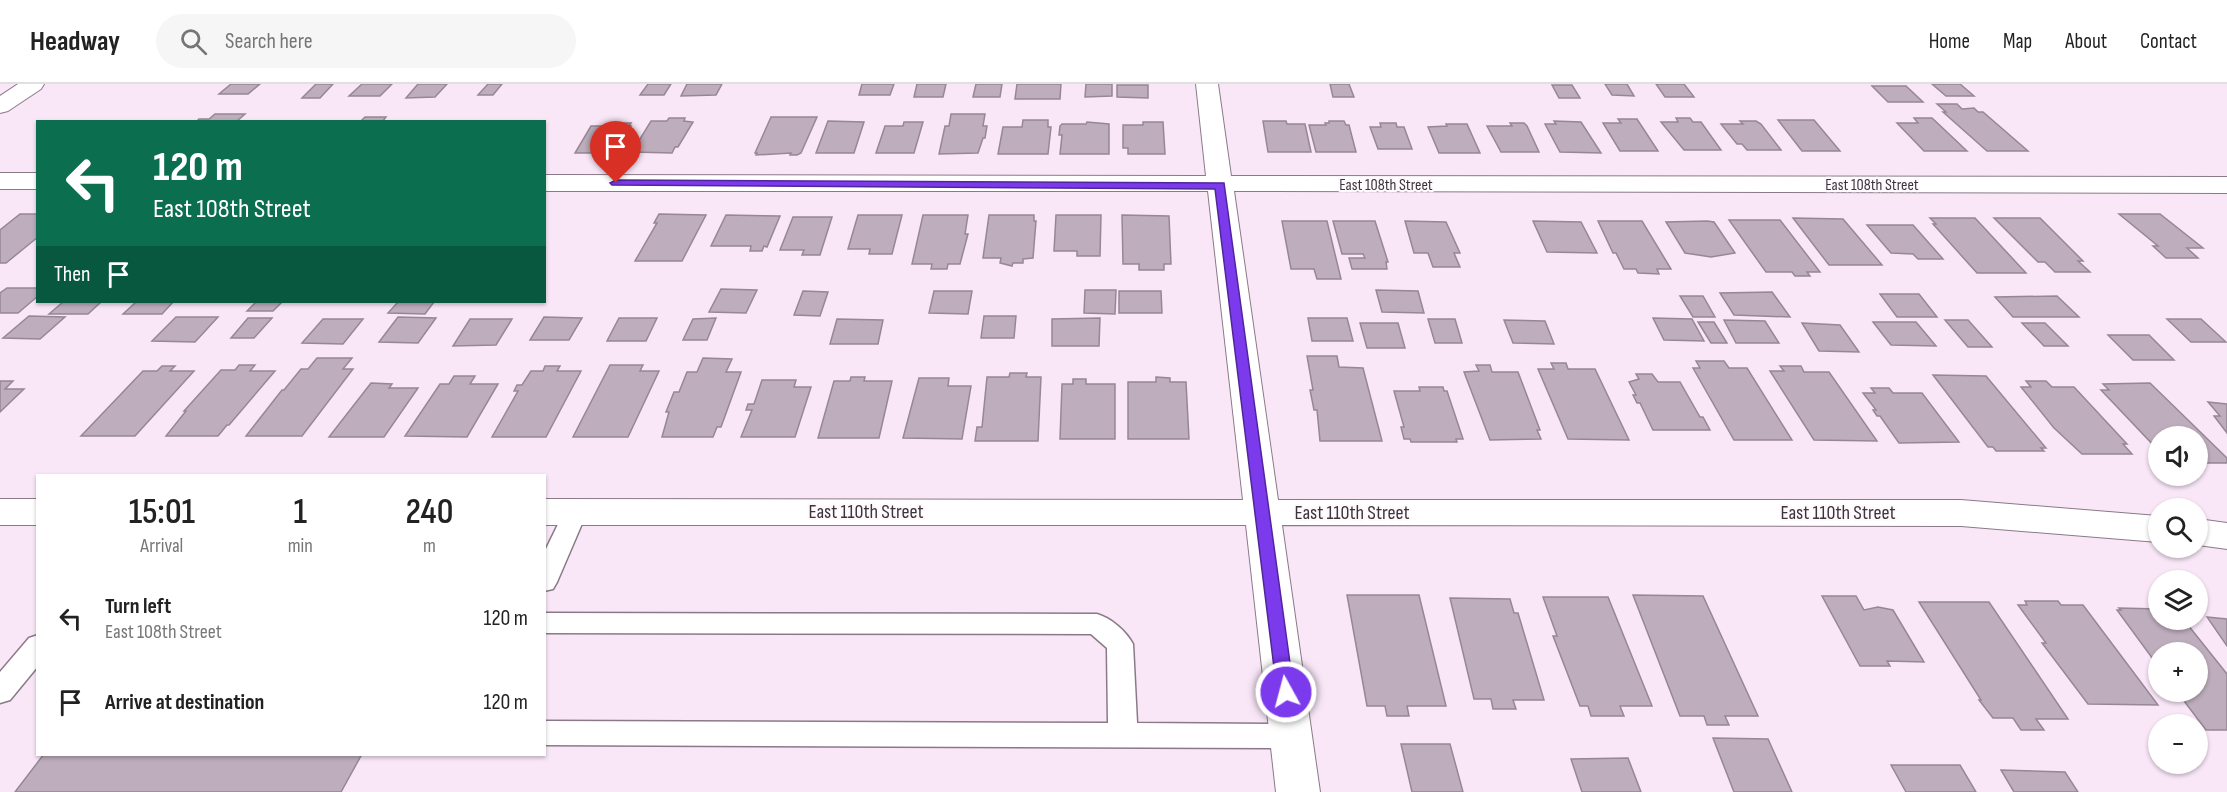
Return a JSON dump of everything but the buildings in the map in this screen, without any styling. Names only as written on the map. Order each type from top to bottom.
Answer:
[{"type":"street","points":[[0,106],[33,84]]},
{"type":"street","points":[[1207,84],[1298,792]]},
{"type":"street","points":[[0,181],[36,181]]},
{"type":"street","name":"East 108th Street","points":[[546,183],[2227,185]]},
{"type":"street","points":[[0,512],[36,512]]},
{"type":"street","name":"East 110th Street","points":[[560,512],[1961,513],[2148,528]]},
{"type":"street","points":[[2208,533],[2227,536]]},
{"type":"lane","points":[[546,573],[560,512]]},
{"type":"lane","points":[[546,623],[1097,624],[1120,644],[1124,735]]},
{"type":"lane","points":[[0,692],[36,648]]},
{"type":"lane","points":[[546,733],[1291,736]]},
{"type":"route","points":[[616,183],[1220,185],[1286,692]]}]
